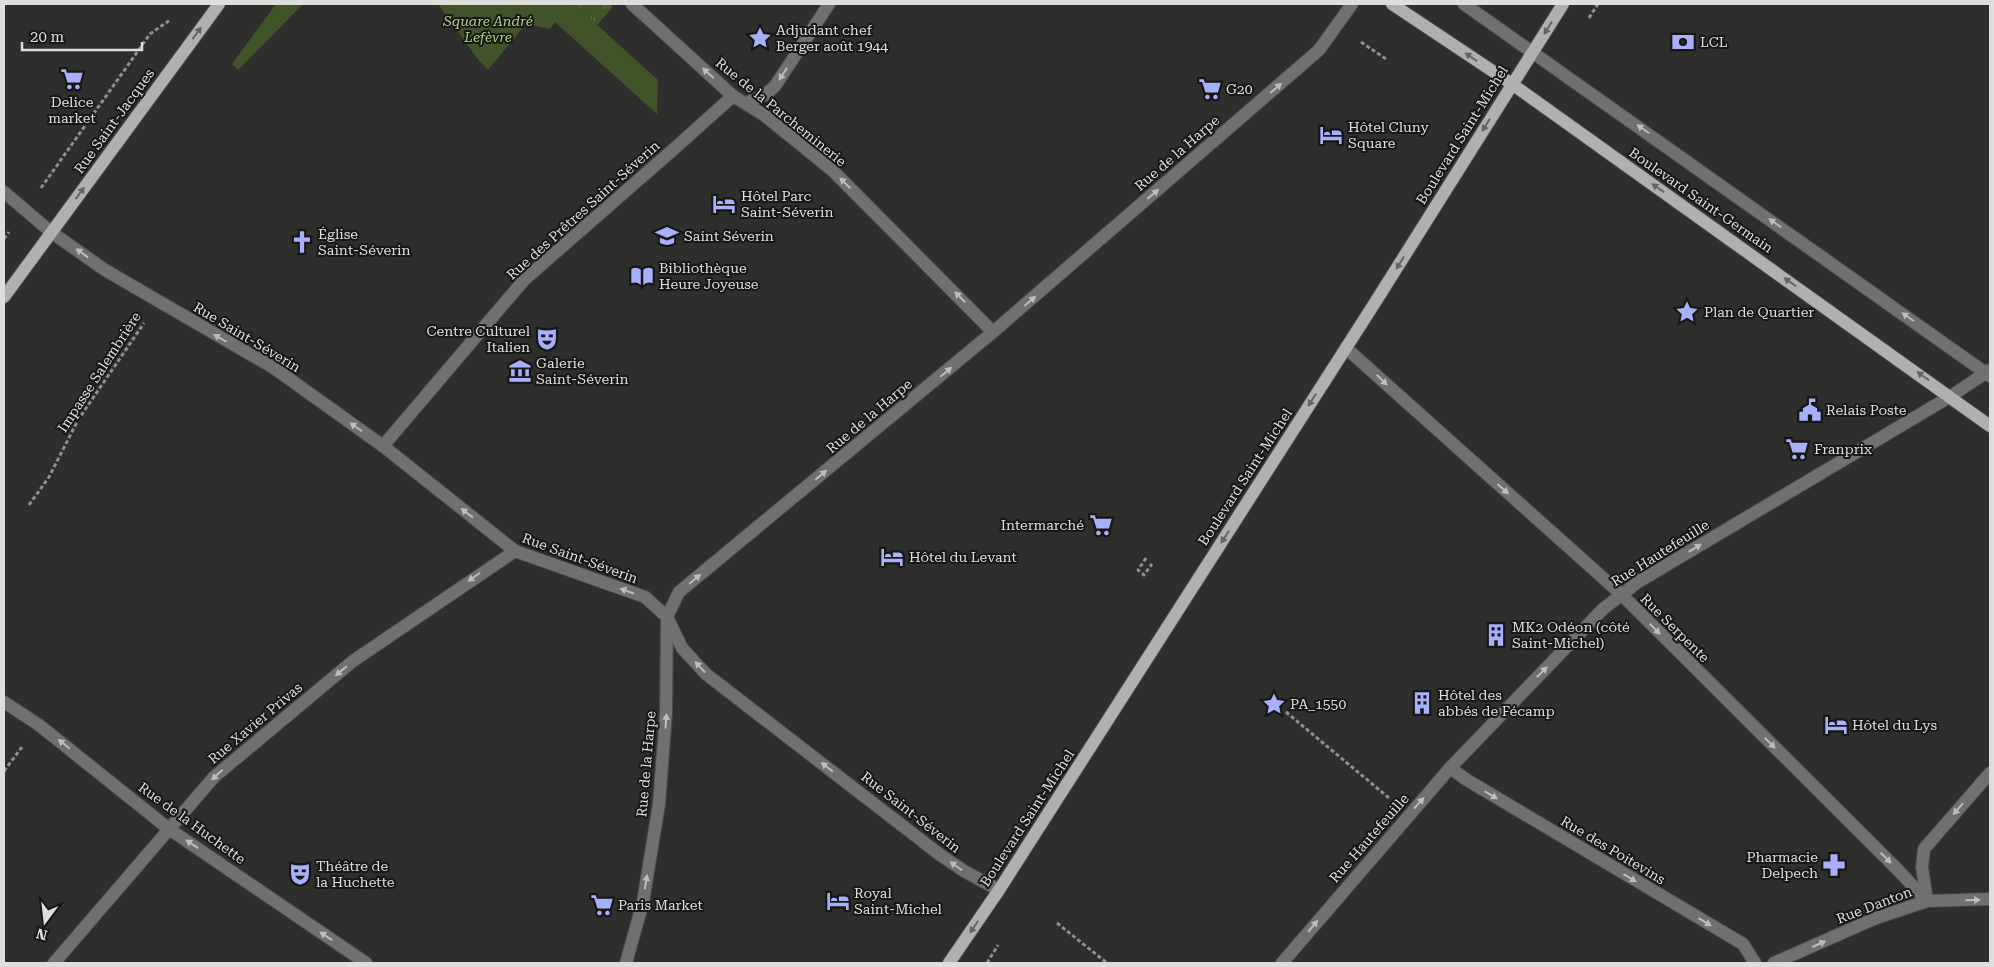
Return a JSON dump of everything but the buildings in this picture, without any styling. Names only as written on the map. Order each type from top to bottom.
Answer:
[{"type":"main road","name":"Rue Saint-Jacques","points":[[4,297],[219,4]]},
{"type":"main road","name":"Boulevard Saint-Germain","points":[[1392,4],[1512,84],[1990,426]]},
{"type":"main road","name":"Boulevard Saint-Michel","points":[[949,963],[998,890],[1346,348],[1563,4]]},
{"type":"street","name":"Rue de la Parcheminerie","points":[[632,4],[733,96],[769,119],[832,170],[993,332]]},
{"type":"street","points":[[746,103],[765,95],[775,86],[829,4]]},
{"type":"street","name":"Rue de la Harpe","points":[[626,963],[643,902],[659,804],[666,713],[667,617],[679,592],[993,332],[1319,50],[1352,4]]},
{"type":"street","name":"Boulevard Saint-Germain","points":[[1464,4],[1989,373]]},
{"type":"street","name":"Rue des Prêtres Saint-Séverin","points":[[383,446],[524,280],[733,96]]},
{"type":"street","name":"Rue Saint-Séverin","points":[[4,192],[51,232],[105,270],[274,368],[383,446],[515,551],[645,597],[667,617],[682,648],[706,674],[939,854],[964,872],[998,890]]},
{"type":"street","name":"Rue Serpente","points":[[1346,348],[1621,594],[1897,869],[1927,902]]},
{"type":"street","name":"Rue Hautefeuille","points":[[1282,963],[1450,768],[1603,609],[1646,577],[1989,373]]},
{"type":"street","name":"Rue Xavier Privas","points":[[54,963],[214,777],[353,661],[515,551]]},
{"type":"street","name":"Rue de la Huchette","points":[[4,702],[39,725],[170,829],[366,963]]},
{"type":"street","name":"Rue des Poitevins","points":[[1450,768],[1467,780],[1743,944],[1755,963]]},
{"type":"street","points":[[1927,902],[1922,867],[1924,849],[1990,772]]},
{"type":"street","name":"Rue Danton","points":[[1774,963],[1876,918],[1927,902],[1990,900]]},
{"type":"path","name":"Rue Saint-Jacques","points":[[39,192],[150,34],[174,18]]},
{"type":"path","points":[[1361,42],[1386,59]]},
{"type":"path","name":"Impasse Salembrière","points":[[29,505],[49,477],[78,420],[158,302]]},
{"type":"path","points":[[1146,558],[1138,570],[1144,575],[1152,564]]},
{"type":"path","points":[[1286,712],[1409,814]]},
{"type":"path","points":[[1057,923],[1107,963]]},
{"type":"green space","points":[[276,4],[303,4],[238,70],[232,64]]},
{"type":"green space","name":"Square André Lefèvre","points":[[438,4],[574,4],[658,80],[657,114],[555,22],[550,29],[526,24],[488,70],[477,58]]},
{"type":"green space","points":[[574,4],[609,4],[613,7],[597,25]]},
{"type":"place","name":"Adjudant chef Berger août 1944","points":[[760,38]]},
{"type":"place","name":"LCL","points":[[1683,42]]},
{"type":"place","name":"Delice market","points":[[72,79]]},
{"type":"place","name":"G20","points":[[1210,89]]},
{"type":"place","name":"Hôtel Cluny Square","points":[[1331,135]]},
{"type":"place","name":"Hôtel Parc Saint-Séverin","points":[[724,204]]},
{"type":"place","name":"Saint Séverin","points":[[667,236]]},
{"type":"place","name":"Église Saint-Séverin","points":[[302,242]]},
{"type":"place","name":"Bibliothèque Heure Joyeuse","points":[[642,276]]},
{"type":"place","name":"Plan de Quartier","points":[[1687,312]]},
{"type":"place","name":"Centre Culturel Italien","points":[[547,339]]},
{"type":"place","name":"Galerie Saint-Séverin","points":[[520,371]]},
{"type":"place","name":"Relais Poste","points":[[1810,410]]},
{"type":"place","name":"Franprix","points":[[1797,449]]},
{"type":"place","name":"Intermarché","points":[[1101,525]]},
{"type":"place","name":"Hôtel du Levant","points":[[892,557]]},
{"type":"place","name":"MK2 Odéon (côté Saint-Michel)","points":[[1496,635]]},
{"type":"place","name":"Hôtel des abbés de Fécamp","points":[[1422,703]]},
{"type":"place","name":"PA_1550","points":[[1274,704]]},
{"type":"place","name":"Hôtel du Lys","points":[[1836,725]]},
{"type":"place","name":"Pharmacie Delpech","points":[[1834,865]]},
{"type":"place","name":"Théâtre de la Huchette","points":[[300,874]]},
{"type":"place","name":"Royal Saint-Michel","points":[[838,901]]},
{"type":"place","name":"Paris Market","points":[[602,905]]}]
